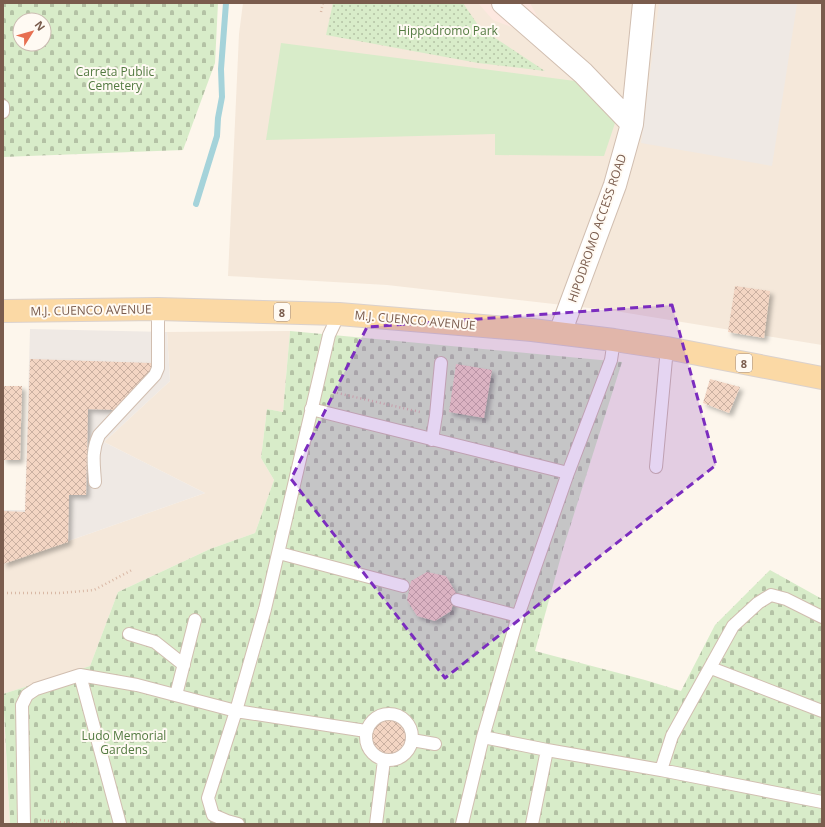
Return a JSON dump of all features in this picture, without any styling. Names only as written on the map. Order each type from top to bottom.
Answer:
[{"type":"main road","name":"M.J. CUENCO AVENUE","points":[[3,311],[158,309],[339,314],[560,333],[614,340],[667,348],[822,378]]},
{"type":"street","points":[[504,3],[583,73],[632,124]]},
{"type":"street","name":"HIPODROMO ACCESS ROAD","points":[[560,333],[615,185],[632,124],[644,3]]},
{"type":"lane","points":[[3,106],[3,112]]},
{"type":"lane","points":[[95,482],[93,454],[99,435],[155,375],[158,368],[158,309]]},
{"type":"lane","points":[[238,824],[213,815],[208,798],[236,711],[265,609],[329,335],[339,314]]},
{"type":"lane","points":[[462,824],[483,736],[518,616],[568,473],[611,360],[614,340]]},
{"type":"lane","points":[[656,467],[667,348]]},
{"type":"lane","points":[[432,440],[441,363]]},
{"type":"lane","points":[[311,409],[568,473]]},
{"type":"lane","points":[[279,552],[403,586]]},
{"type":"lane","points":[[661,770],[672,736],[733,626],[758,603],[771,595],[786,599],[822,617]]},
{"type":"lane","points":[[457,600],[518,616]]},
{"type":"lane","points":[[176,695],[195,620]]},
{"type":"lane","points":[[129,634],[154,642],[184,665]]},
{"type":"lane","points":[[711,668],[822,711]]},
{"type":"lane","points":[[24,821],[22,705],[27,695],[36,689],[80,675],[137,685],[236,711],[366,731]]},
{"type":"lane","points":[[80,675],[120,824]]},
{"type":"lane","points":[[390,714],[404,720],[409,725],[412,732],[412,740],[410,748],[406,754],[392,761],[377,758],[367,746],[365,738],[366,731],[375,718],[390,714]]},
{"type":"lane","points":[[483,736],[547,750],[661,770],[822,802]]},
{"type":"lane","points":[[412,740],[435,744]]},
{"type":"lane","points":[[532,824],[547,750]]},
{"type":"lane","points":[[376,824],[384,760]]},
{"type":"path","points":[[321,12],[323,3]]},
{"type":"path","points":[[316,388],[436,415]]},
{"type":"path","points":[[3,593],[61,594],[94,590],[132,570]]},
{"type":"path","points":[[24,821],[79,824]]},
{"type":"highlighted area","points":[[672,305],[716,465],[445,678],[291,479],[367,327]]},
{"type":"shaded area","points":[[243,3],[822,3],[822,345],[615,311],[387,285],[228,276],[239,34]]},
{"type":"shaded area","points":[[478,3],[530,3],[544,29],[532,35],[493,20]]},
{"type":"shaded area","points":[[659,3],[797,4],[772,166],[641,143]]},
{"type":"shaded area","points":[[30,329],[167,332],[170,381],[104,442],[205,493],[3,564],[3,510],[25,510]]},
{"type":"shaded area","points":[[290,331],[283,412],[267,409],[261,458],[274,480],[255,533],[210,549],[118,592],[90,666],[3,694],[3,564],[205,493],[104,442],[170,381],[167,332]]},
{"type":"shaded area","points":[[3,701],[10,824],[3,824]]},
{"type":"green space","name":"Carreta Public Cemetery","points":[[3,3],[218,3],[215,63],[183,150],[3,157]]},
{"type":"green space","name":"Hippodromo Park","points":[[333,3],[463,3],[480,28],[545,71],[478,63],[326,35]]},
{"type":"green space","points":[[281,43],[575,81],[617,117],[604,156],[495,155],[495,134],[266,140]]},
{"type":"green space","name":"Ludo Memorial Gardens","points":[[290,331],[622,362],[563,549],[535,651],[681,691],[715,625],[770,570],[822,599],[822,824],[10,824],[3,694],[90,666],[118,592],[210,549],[255,533],[274,480],[261,458],[267,409],[283,412]]},
{"type":"building","points":[[735,286],[770,291],[764,338],[728,332]]},
{"type":"building","points":[[30,359],[152,363],[152,376],[118,410],[88,409],[86,495],[69,495],[68,542],[3,564],[3,511],[25,512]]},
{"type":"building","points":[[456,364],[492,370],[484,418],[449,412]]},
{"type":"building","points":[[710,379],[740,387],[729,413],[703,403]]},
{"type":"building","points":[[3,386],[22,386],[20,460],[3,460]]},
{"type":"building","points":[[427,572],[446,576],[456,593],[451,611],[435,621],[417,616],[407,600],[411,581]]},
{"type":"building","points":[[385,719],[400,721],[408,733],[405,748],[393,757],[379,754],[370,742],[373,727]]},
{"type":"waterway","points":[[196,204],[217,136],[218,118],[222,97],[221,69],[226,3]]}]
